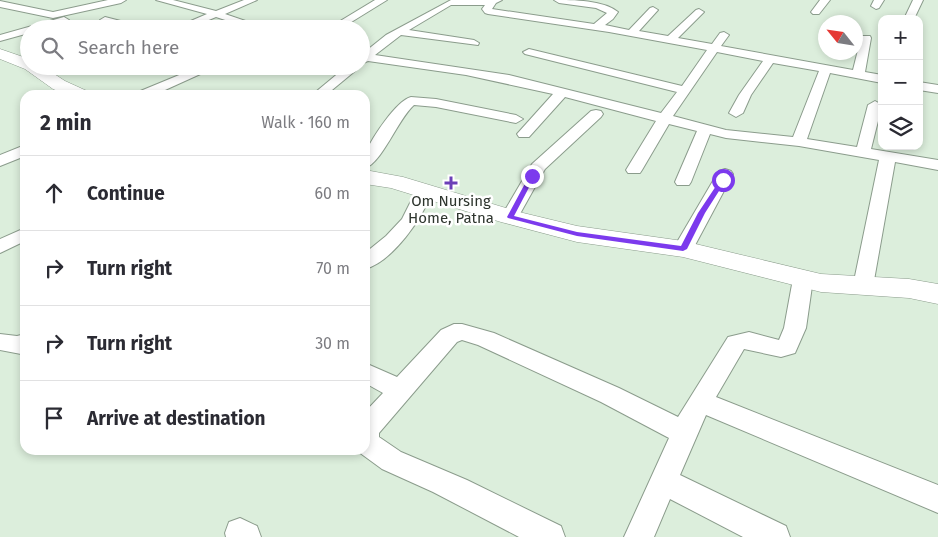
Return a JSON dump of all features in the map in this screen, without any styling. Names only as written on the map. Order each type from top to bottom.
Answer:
[{"type":"street","points":[[0,3],[13,0]]},
{"type":"street","points":[[161,0],[236,20]]},
{"type":"street","points":[[202,20],[252,0]]},
{"type":"street","points":[[348,20],[382,0]]},
{"type":"street","points":[[370,54],[400,32],[444,6],[458,0],[495,1]]},
{"type":"street","points":[[559,0],[598,6],[613,12],[610,17],[596,27]]},
{"type":"street","points":[[816,12],[824,0]]},
{"type":"street","points":[[912,15],[918,0]]},
{"type":"street","points":[[495,1],[488,10],[632,33],[878,79]]},
{"type":"street","points":[[0,3],[53,15],[119,4]]},
{"type":"street","points":[[62,20],[119,4]]},
{"type":"street","points":[[632,33],[653,10]]},
{"type":"street","points":[[670,40],[699,12]]},
{"type":"street","points":[[0,38],[20,32]]},
{"type":"street","points":[[400,32],[474,43]]},
{"type":"street","points":[[634,170],[665,118],[724,35]]},
{"type":"street","points":[[858,75],[866,38]]},
{"type":"street","points":[[370,43],[381,44]]},
{"type":"street","points":[[529,52],[684,90]]},
{"type":"street","points":[[0,54],[20,62]]},
{"type":"street","points":[[736,113],[745,94],[770,59]]},
{"type":"street","points":[[370,60],[466,70],[562,92],[705,129],[748,137],[799,142],[938,165]]},
{"type":"street","points":[[799,142],[825,70]]},
{"type":"street","points":[[45,75],[70,90]]},
{"type":"street","points":[[155,90],[191,75]]},
{"type":"street","points":[[324,90],[344,75]]},
{"type":"street","points":[[923,87],[938,89]]},
{"type":"street","points":[[524,134],[562,92]]},
{"type":"street","points":[[370,157],[396,119],[412,101],[442,104],[516,119]]},
{"type":"street","points":[[863,152],[875,105]]},
{"type":"street","points":[[510,217],[538,167],[596,114]]},
{"type":"street","points":[[683,182],[705,129]]},
{"type":"street","points":[[0,160],[20,152]]},
{"type":"street","points":[[863,286],[888,156]]},
{"type":"street","points":[[683,249],[725,174]]},
{"type":"street","points":[[370,177],[395,182],[510,217],[577,234],[683,249],[803,279],[841,285],[906,287],[938,294]]},
{"type":"street","points":[[370,259],[400,234],[420,208],[424,191]]},
{"type":"street","points":[[0,246],[20,236]]},
{"type":"street","points":[[639,537],[700,400],[736,343],[741,340],[750,340],[782,349],[787,347],[795,328],[803,279]]},
{"type":"street","points":[[370,427],[400,390],[449,336],[454,332],[462,332],[514,350],[610,395],[684,433]]},
{"type":"street","points":[[0,342],[20,346]]},
{"type":"street","points":[[370,375],[400,390]]},
{"type":"street","points":[[700,400],[938,499]]},
{"type":"street","points":[[370,446],[386,457],[442,482],[550,537]]},
{"type":"street","points":[[663,481],[775,537]]},
{"type":"place","name":"Om Nursing Home, Patna","points":[[451,183]]},
{"type":"route","points":[[532,176],[510,217],[577,234],[683,249],[702,213],[723,180]]}]
